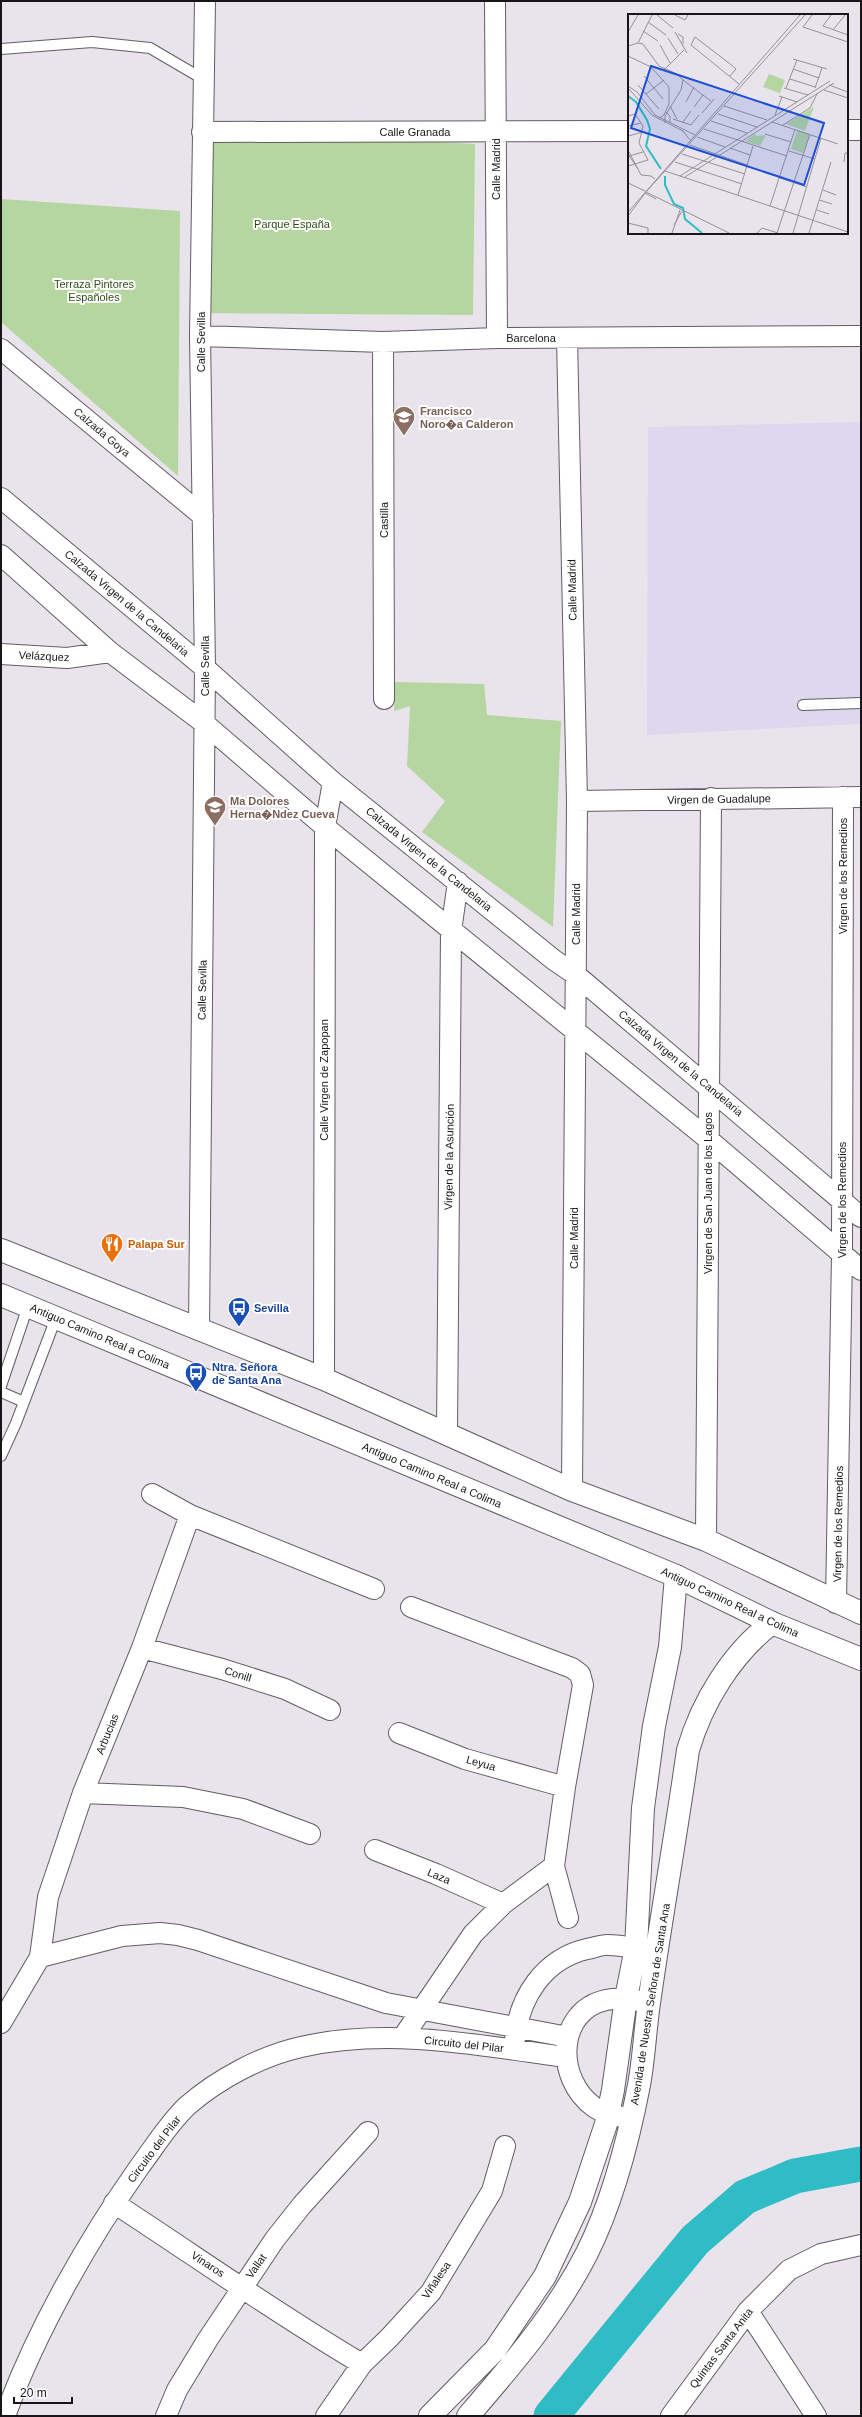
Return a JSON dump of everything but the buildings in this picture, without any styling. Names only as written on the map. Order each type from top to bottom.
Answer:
[{"type":"main road","points":[[1,1250],[324,1380],[447,1433],[572,1490],[706,1540],[836,1603],[861,1613]]},
{"type":"main road","name":"Antiguo Camino Real a Colima","points":[[1,1295],[676,1576],[772,1623],[861,1659]]},
{"type":"main road","name":"Avenida de Nuestra Señora de Santa Ana","points":[[430,2416],[495,2350],[545,2276],[580,2202],[608,2113],[626,1998],[636,1948],[643,1808],[648,1764],[670,1648],[676,1576]]},
{"type":"main road","name":"Avenida de Nuestra Señora de Santa Ana","points":[[468,2416],[520,2356],[566,2292],[588,2252],[606,2208],[622,2158],[639,2084],[649,2003],[688,1750],[693,1731],[705,1707],[737,1655],[754,1636],[772,1623]]},
{"type":"main road","points":[[642,1839],[675,1842]]},
{"type":"street","name":"Calle Sevilla","points":[[198,1330],[205,668],[200,336],[205,1]]},
{"type":"street","name":"Calle Madrid","points":[[495,1],[497,338]]},
{"type":"street","points":[[848,130],[861,130]]},
{"type":"street","name":"Calle Granada","points":[[202,132],[628,132]]},
{"type":"street","name":"Barcelona","points":[[200,336],[383,342],[497,338],[861,336]]},
{"type":"street","name":"Calle Madrid","points":[[567,338],[577,801],[572,1490]]},
{"type":"street","name":"Castilla","points":[[383,342],[384,699]]},
{"type":"street","name":"Calzada Goya","points":[[1,349],[203,516]]},
{"type":"street","name":"Calzada Virgen de la Candelaria","points":[[1,498],[205,668],[333,782],[554,960],[576,975],[861,1217]]},
{"type":"street","points":[[1,555],[110,652],[204,723],[325,827],[708,1139],[861,1270]]},
{"type":"street","name":"Velázquez","points":[[1,654],[67,658],[110,652]]},
{"type":"street","name":"Calle Virgen de Zapopan","points":[[324,1380],[325,827],[333,782]]},
{"type":"street","name":"Virgen de Guadalupe","points":[[577,801],[852,797]]},
{"type":"street","name":"Virgen de los Remedios","points":[[836,1603],[842,1254],[841,1200],[852,797]]},
{"type":"street","name":"Virgen de San Juan de los Lagos","points":[[706,1540],[711,798]]},
{"type":"street","name":"Virgen de la Asunción","points":[[447,1433],[451,930],[458,882]]},
{"type":"street","points":[[152,1494],[190,1515],[374,1589]]},
{"type":"street","name":"Arbucias","points":[[40,1957],[48,1897],[83,1793],[142,1648],[190,1515]]},
{"type":"street","points":[[411,1607],[572,1668],[580,1674],[583,1685],[565,1787],[554,1866],[568,1918]]},
{"type":"street","name":"Conill","points":[[142,1648],[222,1669],[285,1688],[330,1710]]},
{"type":"street","name":"Leyua","points":[[399,1733],[465,1759],[565,1787]]},
{"type":"street","points":[[83,1793],[183,1797],[243,1809],[310,1834]]},
{"type":"street","name":"Laza","points":[[375,1850],[436,1874],[503,1904]]},
{"type":"street","points":[[404,2037],[420,2010],[473,1934],[503,1904],[554,1866]]},
{"type":"street","points":[[1,2023],[40,1957],[130,1935],[160,1933],[178,1935],[198,1940],[386,2003],[568,2037]]},
{"type":"street","points":[[514,2049],[516,2027],[520,2009],[530,1990],[542,1974],[562,1959],[582,1950],[607,1944],[636,1948]]},
{"type":"street","points":[[632,2119],[608,2113],[594,2107],[579,2094],[569,2077],[565,2057],[568,2037],[577,2019],[591,2006],[606,2000],[626,1998],[649,2003]]},
{"type":"street","name":"Circuito del Pilar","points":[[5,2416],[19,2377],[76,2269],[114,2203],[166,2130],[186,2107],[212,2086],[240,2071],[300,2047],[349,2040],[404,2037],[514,2049],[565,2057]]},
{"type":"street","name":"Vallat","points":[[166,2416],[177,2390],[242,2286],[275,2239],[302,2205],[368,2132]]},
{"type":"street","name":"Viñalesa","points":[[326,2416],[362,2364],[389,2338],[431,2292],[492,2191],[505,2146]]},
{"type":"street","name":"Vinaros","points":[[114,2203],[242,2286],[265,2305],[305,2331],[362,2364]]},
{"type":"street","name":"Quintas Santa Anita","points":[[671,2416],[748,2311],[789,2270],[821,2254],[861,2245]]},
{"type":"street","points":[[748,2311],[816,2416]]},
{"type":"lane","points":[[1,49],[92,42],[150,48],[203,79]]},
{"type":"lane","points":[[803,705],[861,703]]},
{"type":"lane","points":[[1,1386],[28,1306]]},
{"type":"lane","points":[[1,1456],[24,1402],[56,1318]]},
{"type":"lane","points":[[1,1392],[24,1402]]},
{"type":"shaded area","points":[[861,422],[861,724],[647,735],[648,427]]},
{"type":"green space","name":"Parque España","points":[[205,129],[475,144],[473,315],[202,313]]},
{"type":"green space","name":"Terraza Pintores Españoles","points":[[1,199],[180,211],[178,476],[1,322]]},
{"type":"green space","points":[[395,682],[484,684],[487,715],[561,721],[553,927],[422,832],[445,801],[407,766],[410,706],[394,711]]},
{"type":"waterway","points":[[551,2416],[695,2240],[745,2197],[795,2176],[861,2164]]},
{"type":"place","name":"Francisco Noro�a Calderon","points":[[404,436]]},
{"type":"place","name":"Ma Dolores Herna�Ndez Cueva","points":[[215,826]]},
{"type":"place","name":"Palapa Sur","points":[[112,1264]]},
{"type":"place","name":"Sevilla","points":[[239,1328]]},
{"type":"place","name":"Ntra. Señora de Santa Ana","points":[[196,1392]]}]
